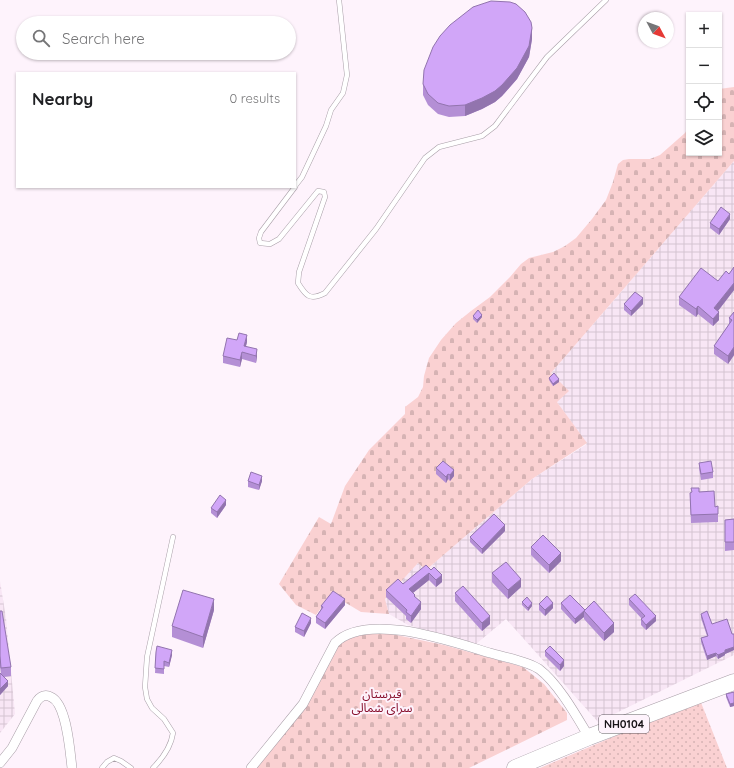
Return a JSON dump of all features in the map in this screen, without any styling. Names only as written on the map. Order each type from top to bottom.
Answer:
[{"type":"highway","name":"NH0104","points":[[515,768],[589,737],[734,682]]},
{"type":"street","points":[[251,768],[303,704],[336,643],[340,638],[361,630],[390,630],[418,633],[480,650],[538,669],[548,678],[572,708],[589,737]]},
{"type":"street","points":[[0,763],[15,742],[37,701],[42,696],[46,695],[53,697],[60,706],[66,722],[72,768]]},
{"type":"lane","points":[[296,186],[302,177],[326,126],[331,110],[343,93],[347,75],[339,0]]},
{"type":"lane","points":[[294,188],[261,232],[259,238],[260,243],[270,244],[279,239],[318,191],[324,192],[325,197],[299,272],[298,283],[309,297],[316,297],[325,293],[376,229],[425,158],[440,148],[482,136],[495,126],[547,57],[606,0]]},
{"type":"lane","points":[[153,768],[162,759],[172,741],[173,733],[164,718],[152,708],[147,699],[145,687],[147,657],[173,537]]},
{"type":"lane","points":[[102,768],[107,762],[114,758],[131,768]]},
{"type":"shaded area","points":[[734,161],[734,655],[598,722],[506,619],[476,644],[408,625],[389,614],[385,599],[418,563],[426,570],[532,479],[587,444],[557,402],[551,373]]},
{"type":"shaded area","points":[[0,581],[6,618],[15,714],[0,733]]},
{"type":"green space","points":[[734,87],[734,161],[551,373],[569,391],[557,402],[587,443],[532,479],[426,570],[418,563],[385,599],[389,614],[361,612],[331,594],[316,615],[296,605],[279,584],[319,517],[331,524],[345,486],[369,450],[405,414],[405,407],[418,397],[423,387],[424,376],[429,358],[441,340],[456,323],[490,297],[521,264],[529,258],[553,252],[576,238],[606,200],[618,164],[623,160],[650,159],[660,155],[686,131],[686,156],[722,156],[722,89]]},
{"type":"green space","name":"قبرستان سرای شمالی","points":[[363,628],[444,645],[523,667],[544,684],[567,713],[567,720],[469,768],[252,768],[307,693],[325,657],[341,633]]},
{"type":"green space","points":[[700,700],[727,768],[540,768]]},
{"type":"building","points":[[491,1],[510,2],[516,4],[525,12],[531,22],[532,28],[529,46],[517,68],[495,91],[465,105],[449,106],[438,103],[428,94],[423,84],[424,70],[433,47],[450,25],[473,7]]},
{"type":"building","points":[[721,207],[730,214],[719,229],[710,223]]},
{"type":"building","points":[[734,267],[734,283],[714,308],[719,312],[713,319],[698,306],[696,309],[679,297],[701,268],[718,281],[726,271],[729,274]]},
{"type":"building","points":[[635,292],[643,298],[631,311],[624,304]]},
{"type":"building","points":[[478,310],[482,315],[477,320],[473,316]]},
{"type":"building","points":[[734,312],[734,347],[728,356],[714,346],[732,320],[729,318]]},
{"type":"building","points":[[239,333],[247,335],[244,346],[257,349],[256,356],[242,352],[240,360],[223,356],[227,338],[237,340]]},
{"type":"building","points":[[554,373],[559,379],[553,384],[549,378]]},
{"type":"building","points":[[443,461],[454,470],[446,477],[436,468]]},
{"type":"building","points":[[711,461],[713,472],[701,474],[699,463]]},
{"type":"building","points":[[251,472],[262,476],[259,485],[248,481]]},
{"type":"building","points":[[691,488],[699,488],[699,492],[714,491],[715,507],[718,506],[718,514],[691,515]]},
{"type":"building","points":[[220,495],[226,500],[217,512],[211,508]]},
{"type":"building","points":[[494,514],[505,525],[482,549],[470,537]]},
{"type":"building","points":[[734,519],[734,542],[725,542],[725,520]]},
{"type":"building","points":[[543,535],[561,553],[549,565],[531,547]]},
{"type":"building","points":[[506,562],[521,579],[508,590],[492,573]]},
{"type":"building","points":[[426,565],[431,570],[434,567],[442,575],[436,580],[429,573],[409,589],[421,602],[411,616],[406,612],[407,610],[386,590],[398,579],[403,584]]},
{"type":"building","points":[[463,586],[490,616],[482,623],[455,593]]},
{"type":"building","points":[[183,590],[214,599],[203,637],[172,626]]},
{"type":"building","points":[[333,591],[345,599],[325,623],[316,617],[323,607],[321,606]]},
{"type":"building","points":[[635,594],[656,616],[646,625],[641,619],[645,616],[629,599]]},
{"type":"building","points":[[570,595],[585,610],[575,619],[561,603]]},
{"type":"building","points":[[547,596],[553,603],[545,610],[539,604]]},
{"type":"building","points":[[527,597],[532,603],[528,608],[522,602]]},
{"type":"building","points":[[594,601],[614,623],[604,633],[584,611]]},
{"type":"building","points":[[0,611],[2,611],[11,667],[1,668]]},
{"type":"building","points":[[707,611],[712,624],[727,619],[732,634],[734,634],[734,647],[725,650],[725,652],[718,655],[716,653],[707,656],[701,638],[708,636],[701,614]]},
{"type":"building","points":[[302,613],[311,618],[304,631],[295,627]]},
{"type":"building","points":[[157,646],[172,650],[169,663],[164,661],[164,669],[155,668]]},
{"type":"building","points":[[550,646],[564,660],[560,665],[545,651]]},
{"type":"building","points":[[0,673],[8,681],[0,689]]},
{"type":"building","points":[[734,692],[734,703],[730,704],[726,694]]}]
